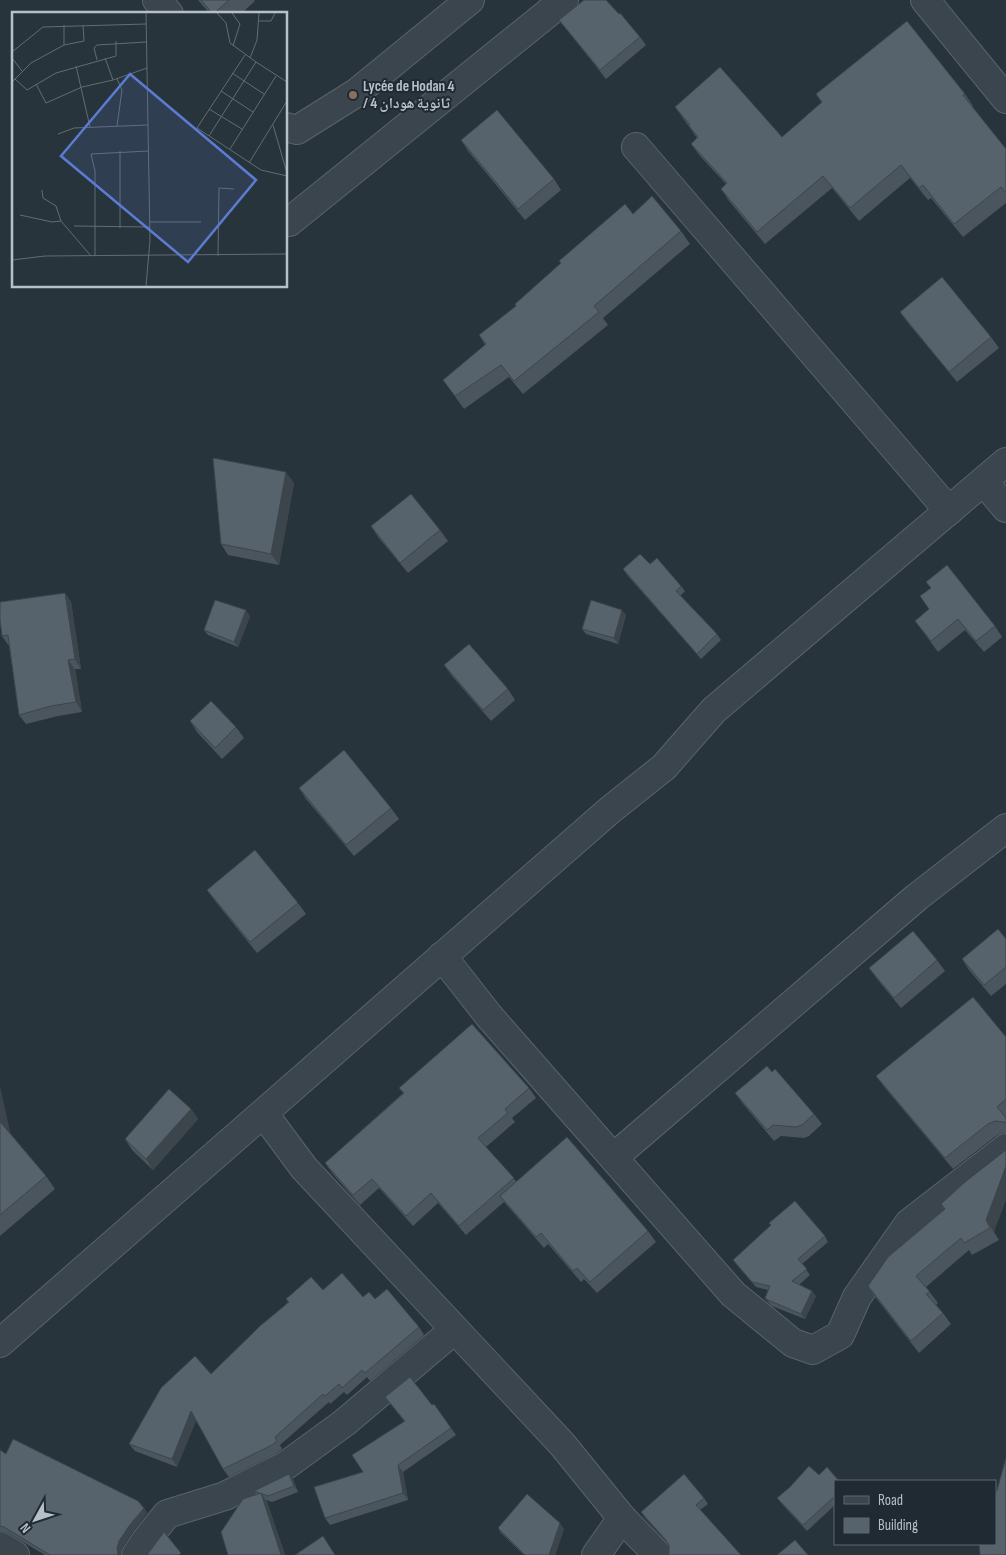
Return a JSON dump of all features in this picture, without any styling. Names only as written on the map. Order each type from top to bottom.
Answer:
[{"type":"street","points":[[157,0],[167,12]]},
{"type":"street","points":[[288,128],[296,130],[356,93],[470,0]]},
{"type":"street","points":[[288,221],[564,0]]},
{"type":"street","points":[[926,0],[1006,99]]},
{"type":"street","points":[[636,147],[949,511]]},
{"type":"street","points":[[0,1343],[264,1114],[602,816],[664,767],[714,710],[1006,462]]},
{"type":"street","points":[[984,482],[1006,508]]},
{"type":"street","points":[[614,1157],[917,897],[1006,828]]},
{"type":"street","points":[[442,956],[489,1016],[734,1294],[793,1343],[813,1350],[840,1335],[857,1298],[909,1224],[1006,1148]]},
{"type":"street","points":[[264,1114],[304,1168],[562,1444],[622,1518],[658,1555]]},
{"type":"street","points":[[136,1555],[167,1514],[226,1496],[285,1466],[344,1423],[454,1330]]},
{"type":"street","points":[[596,1555],[622,1518]]},
{"type":"street","points":[[0,1546],[15,1555]]},
{"type":"building","points":[[201,0],[229,0],[215,12],[211,12]]},
{"type":"building","points":[[584,0],[606,0],[620,13],[640,37],[600,70],[559,20]]},
{"type":"building","points":[[907,21],[1006,149],[1006,193],[1001,187],[954,224],[923,185],[919,188],[901,165],[850,208],[823,176],[757,232],[721,189],[727,183],[691,144],[698,137],[675,107],[720,67],[782,137],[822,102],[816,94]]},
{"type":"building","points":[[497,110],[554,179],[518,209],[461,140]]},
{"type":"building","points":[[652,196],[681,231],[594,306],[599,312],[514,381],[501,365],[455,396],[443,380],[486,344],[479,335],[516,306],[515,304],[561,263],[559,261],[625,204],[633,214]]},
{"type":"building","points":[[942,277],[991,337],[949,372],[900,312]]},
{"type":"building","points":[[213,458],[286,472],[271,554],[221,544]]},
{"type":"building","points":[[411,494],[440,530],[400,563],[371,526]]},
{"type":"building","points":[[640,554],[650,564],[657,558],[681,586],[676,591],[717,634],[697,654],[623,569]]},
{"type":"building","points":[[947,565],[995,626],[976,641],[958,619],[931,641],[915,621],[929,609],[920,596],[931,588],[926,582]]},
{"type":"building","points":[[65,593],[75,659],[68,660],[76,702],[51,706],[19,715],[8,635],[2,636],[0,602]]},
{"type":"building","points":[[215,600],[246,610],[234,642],[204,630]]},
{"type":"building","points":[[591,600],[622,610],[614,638],[582,629]]},
{"type":"building","points":[[469,644],[508,689],[483,710],[444,665]]},
{"type":"building","points":[[211,701],[236,727],[215,748],[190,721]]},
{"type":"building","points":[[344,750],[391,808],[346,845],[299,788]]},
{"type":"building","points":[[255,850],[298,903],[250,942],[207,890]]},
{"type":"building","points":[[998,929],[1006,939],[1006,967],[984,985],[962,959]]},
{"type":"building","points":[[913,931],[937,960],[894,998],[869,968]]},
{"type":"building","points":[[973,997],[1006,1037],[1006,1099],[997,1107],[1006,1118],[1006,1124],[995,1121],[988,1124],[945,1158],[876,1076]]},
{"type":"building","points":[[472,1024],[529,1088],[505,1109],[508,1113],[478,1138],[514,1178],[459,1226],[431,1193],[406,1216],[372,1179],[353,1195],[325,1163],[404,1093],[399,1088]]},
{"type":"building","points":[[767,1066],[772,1072],[775,1069],[814,1114],[802,1125],[796,1127],[773,1125],[767,1130],[735,1093]]},
{"type":"building","points":[[169,1089],[191,1109],[146,1159],[125,1139]]},
{"type":"building","points":[[0,1116],[1,1123],[46,1176],[0,1215]]},
{"type":"building","points":[[567,1137],[648,1231],[590,1282],[577,1268],[573,1271],[541,1233],[536,1237],[500,1196]]},
{"type":"building","points":[[1006,1150],[1006,1166],[986,1220],[990,1228],[964,1243],[961,1238],[916,1276],[930,1292],[926,1294],[943,1313],[911,1341],[868,1286],[888,1257],[945,1209],[941,1204],[965,1182]]},
{"type":"building","points":[[795,1201],[825,1236],[798,1259],[807,1269],[792,1281],[812,1291],[801,1314],[765,1298],[770,1286],[752,1282],[733,1260],[771,1225],[769,1223]]},
{"type":"building","points":[[342,1273],[363,1297],[369,1292],[375,1299],[387,1289],[419,1327],[365,1373],[362,1370],[342,1388],[339,1384],[325,1396],[323,1394],[275,1437],[277,1441],[272,1445],[223,1469],[191,1411],[172,1459],[129,1444],[161,1388],[195,1356],[211,1374],[260,1326],[289,1302],[286,1299],[311,1277],[323,1290]]},
{"type":"building","points":[[410,1377],[432,1405],[434,1404],[451,1428],[398,1465],[403,1493],[325,1518],[314,1487],[363,1472],[352,1455],[405,1421],[385,1397]]},
{"type":"building","points":[[13,1439],[138,1501],[144,1508],[119,1541],[118,1555],[50,1555],[0,1526],[0,1450],[6,1454]]},
{"type":"building","points":[[1006,1458],[1006,1555],[980,1555],[979,1545],[996,1545],[996,1493]]},
{"type":"building","points":[[809,1466],[819,1475],[827,1467],[838,1480],[834,1480],[834,1497],[803,1525],[777,1498]]},
{"type":"building","points":[[289,1474],[294,1486],[268,1496],[254,1491]]},
{"type":"building","points":[[684,1474],[704,1498],[696,1505],[741,1555],[668,1555],[669,1545],[641,1512]]},
{"type":"building","points":[[261,1493],[281,1555],[228,1555],[221,1532],[243,1499]]},
{"type":"building","points":[[527,1494],[560,1523],[549,1555],[525,1555],[498,1528]]},
{"type":"building","points":[[164,1532],[181,1553],[179,1555],[147,1555]]},
{"type":"building","points":[[323,1536],[335,1555],[295,1555]]},
{"type":"building","points":[[795,1540],[808,1555],[777,1555]]},
{"type":"place","name":"Lycée de Hodan 4 / ثانوية هودان 4","points":[[353,95]]}]
